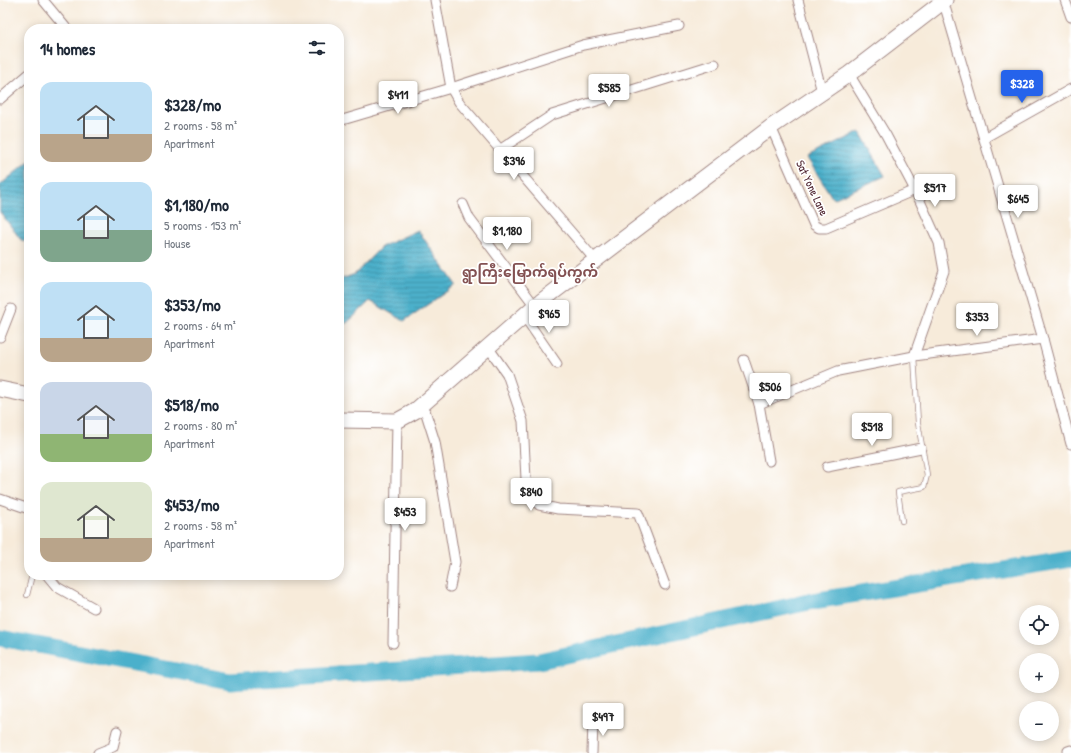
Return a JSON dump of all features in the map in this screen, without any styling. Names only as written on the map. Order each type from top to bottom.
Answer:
[{"type":"main road","points":[[344,420],[397,421],[415,411],[530,311],[771,127],[849,74],[944,0]]},
{"type":"main road","points":[[0,389],[24,394]]},
{"type":"street","points":[[43,0],[63,24]]},
{"type":"street","points":[[435,0],[451,88],[459,102],[596,261]]},
{"type":"street","points":[[798,0],[822,92]]},
{"type":"street","points":[[944,0],[1043,339],[1071,444]]},
{"type":"street","points":[[1065,0],[1071,17]]},
{"type":"street","points":[[344,120],[451,88],[583,45],[679,26]]},
{"type":"street","points":[[501,149],[552,115],[715,64]]},
{"type":"street","points":[[849,74],[886,135],[915,190],[939,243],[944,271],[914,356]]},
{"type":"street","points":[[0,99],[24,78]]},
{"type":"street","points":[[984,138],[1071,89]]},
{"type":"street","name":"Sat Yone Lane","points":[[771,127],[814,224],[819,228],[826,228],[915,190]]},
{"type":"street","points":[[463,204],[469,218],[530,311],[556,364]]},
{"type":"street","points":[[0,337],[11,309]]},
{"type":"street","points":[[759,404],[838,372],[914,356],[1043,339]]},
{"type":"street","points":[[488,347],[507,374],[523,421],[526,479],[539,505],[558,509],[638,513],[665,585]]},
{"type":"street","points":[[744,360],[759,404],[769,462]]},
{"type":"street","points":[[423,404],[435,442],[455,562],[450,587]]},
{"type":"street","points":[[393,643],[397,421]]},
{"type":"street","points":[[827,467],[921,448]]},
{"type":"street","points":[[0,499],[24,507]]},
{"type":"street","points":[[51,580],[57,587],[94,608]]},
{"type":"street","points":[[592,753],[593,721]]},
{"type":"street","points":[[98,753],[113,747],[117,731]]},
{"type":"lane","points":[[902,521],[898,492],[924,487],[927,475],[921,448],[914,356]]},
{"type":"lane","points":[[27,595],[31,580]]},
{"type":"water","points":[[860,132],[885,176],[833,199],[807,158]]},
{"type":"water","points":[[24,165],[24,241],[21,240],[0,212],[0,185]]},
{"type":"water","points":[[418,230],[456,285],[404,321],[370,301],[347,323],[344,323],[344,278],[355,274],[381,247]]},
{"type":"waterway","points":[[0,638],[230,681],[539,661],[813,601],[1071,559]]},
{"type":"district","name":"ရွာကြီးမြောက်ရပ်ကွက်","points":[[530,272]]}]
